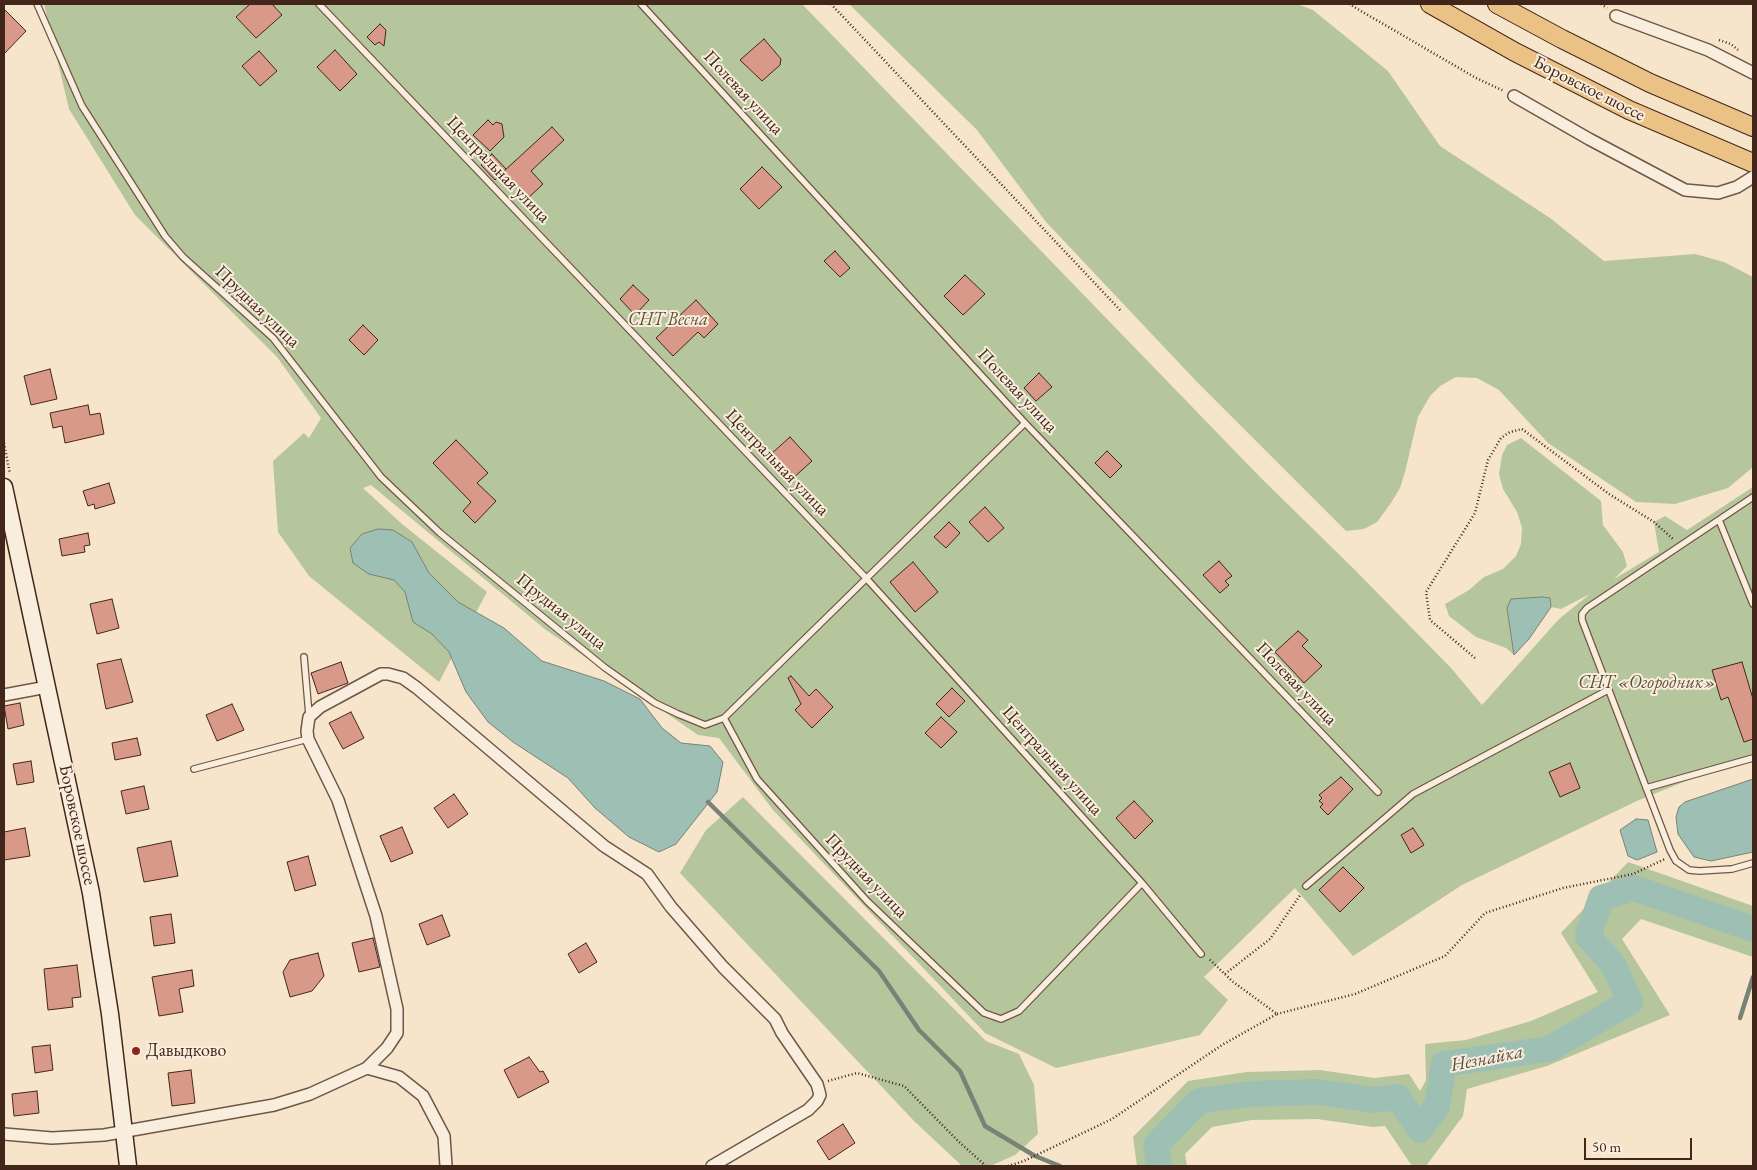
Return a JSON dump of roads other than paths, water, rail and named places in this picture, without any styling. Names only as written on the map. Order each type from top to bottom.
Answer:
[{"type":"main road","name":"Боровское шоссе","points":[[1430,4],[1515,52],[1615,103],[1753,163]]},
{"type":"main road","name":"Боровское шоссе","points":[[1498,4],[1562,39],[1650,83],[1753,127]]},
{"type":"main road","name":"Боровское шоссе","points":[[4,487],[91,893],[110,1014],[128,1166]]},
{"type":"street","points":[[1616,16],[1708,50],[1753,72]]},
{"type":"street","points":[[1514,96],[1675,186],[1696,193],[1728,191],[1753,178]]},
{"type":"street","points":[[4,1134],[63,1138],[124,1132],[274,1105],[310,1094],[367,1068],[387,1048],[397,1033],[397,1009],[376,916],[341,809],[308,739],[310,717],[320,707],[381,674],[394,675],[410,683],[604,846],[647,874],[671,907],[723,967],[775,1019],[782,1033],[817,1084],[820,1095],[812,1108],[712,1166]]},
{"type":"street","points":[[4,695],[47,687]]},
{"type":"street","points":[[367,1068],[399,1077],[423,1096],[444,1136],[446,1166]]},
{"type":"lane","name":"Прудная улица","points":[[37,4],[82,106],[165,236],[183,257],[273,338],[381,476],[440,533],[604,666],[655,703],[706,725],[724,718],[757,779],[867,901],[984,1014],[1001,1018],[1019,1011],[1142,883]]},
{"type":"lane","name":"Центральная улица","points":[[319,4],[866,578],[1142,883],[1201,954]]},
{"type":"lane","name":"Полевая улица","points":[[641,4],[1025,423],[1378,792]]},
{"type":"lane","points":[[724,718],[1025,423]]},
{"type":"lane","points":[[1753,497],[1586,608],[1582,614],[1582,625],[1672,855],[1682,867],[1689,870],[1732,869],[1753,863]]},
{"type":"lane","points":[[1719,520],[1753,604]]},
{"type":"lane","points":[[304,656],[310,717]]},
{"type":"lane","points":[[1306,886],[1413,794],[1608,690]]},
{"type":"lane","points":[[194,769],[308,739]]},
{"type":"lane","points":[[1646,788],[1753,758]]},
{"type":"water","points":[[378,529],[393,530],[412,542],[429,573],[458,602],[504,628],[542,661],[604,681],[640,699],[662,728],[681,743],[710,746],[723,762],[717,792],[676,844],[659,852],[629,837],[595,808],[568,778],[513,742],[488,722],[466,692],[449,652],[432,634],[413,622],[405,592],[394,580],[369,574],[353,563],[350,548],[362,534]]},
{"type":"water","points":[[1550,598],[1551,607],[1529,639],[1514,655],[1507,608],[1511,599]]},
{"type":"water","points":[[1753,779],[1753,852],[1711,861],[1694,857],[1678,834],[1676,817],[1679,807],[1685,802]]},
{"type":"water","points":[[1636,819],[1648,820],[1657,852],[1637,860],[1628,856],[1620,830]]},
{"type":"waterway","points":[[708,802],[879,971],[919,1030],[960,1071],[985,1126],[1035,1156],[1060,1166]]},
{"type":"waterway","name":"Незнайка","points":[[1159,1166],[1156,1145],[1199,1101],[1249,1094],[1319,1092],[1373,1100],[1398,1097],[1420,1130],[1437,1106],[1444,1064],[1549,1049],[1630,1002],[1614,966],[1588,936],[1601,898],[1634,888],[1753,929]]},
{"type":"waterway","points":[[1740,1018],[1753,977]]},
{"type":"place","name":"Давыдково","points":[[136,1051]]},
{"type":"park label","name":"СНТ Весна","points":[[668,320]]},
{"type":"park label","name":"СНТ «Огородник»","points":[[1647,683]]}]
